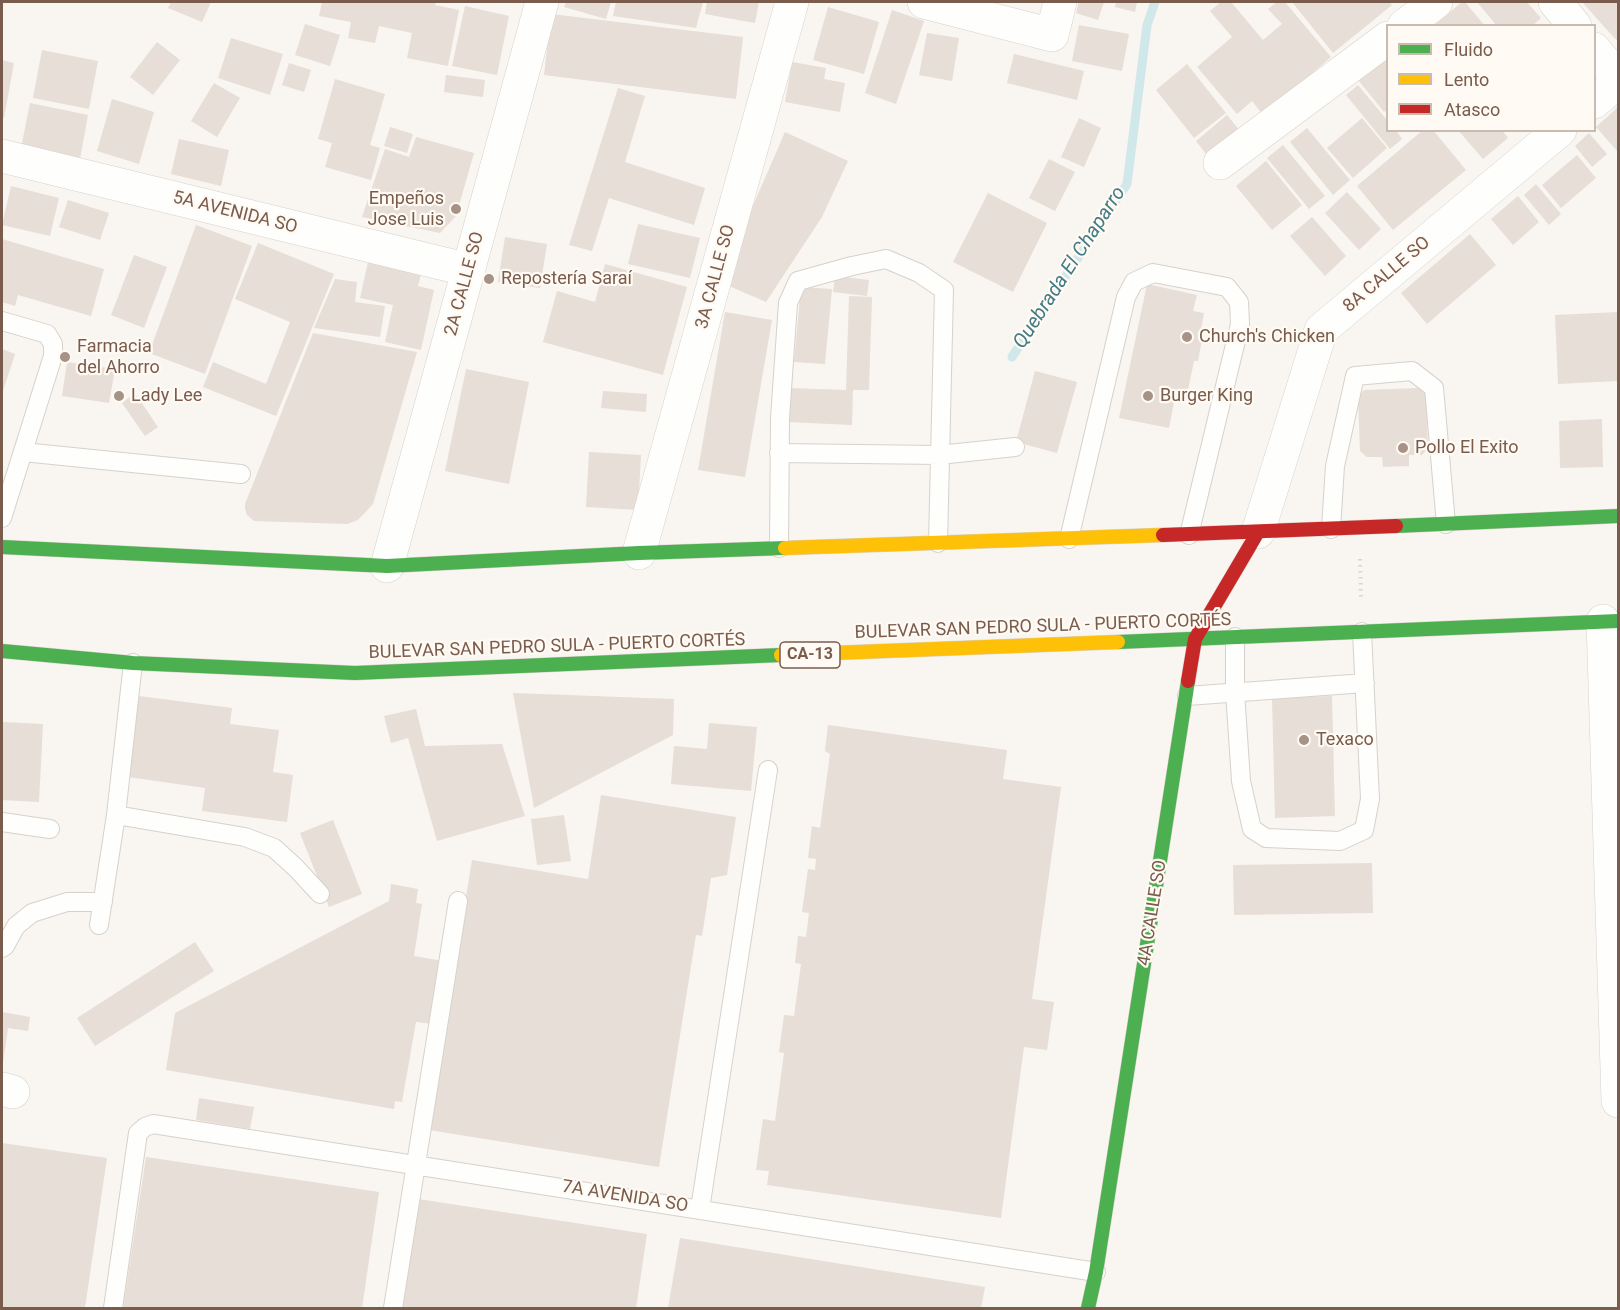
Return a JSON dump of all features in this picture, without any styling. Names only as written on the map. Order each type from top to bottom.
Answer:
[{"type":"main road","points":[[2,547],[387,566],[639,553],[1189,535],[1618,516]]},
{"type":"main road","name":"4A CALLE SO","points":[[1088,1308],[1096,1272],[1195,639],[1258,532]]},
{"type":"main road","name":"BULEVAR SAN PEDRO SULA - PUERTO CORTÉS","points":[[2,651],[134,663],[355,673],[1611,621]]},
{"type":"street","name":"2A CALLE SO","points":[[387,566],[542,2]]},
{"type":"street","name":"3A CALLE SO","points":[[639,553],[792,2]]},
{"type":"street","points":[[924,2],[1052,34],[1060,2]]},
{"type":"street","points":[[1407,24],[1436,2]]},
{"type":"street","points":[[1555,2],[1573,24]]},
{"type":"street","points":[[1221,163],[1386,39]]},
{"type":"street","points":[[1596,52],[1618,80],[1596,100]]},
{"type":"street","name":"8A CALLE SO","points":[[1258,532],[1321,330],[1558,132]]},
{"type":"street","name":"5A AVENIDA SO","points":[[2,156],[469,270]]},
{"type":"street","points":[[1611,621],[1618,1101]]},
{"type":"lane","points":[[779,548],[779,453],[788,303],[798,281],[886,259],[919,273],[944,290],[938,543]]},
{"type":"lane","points":[[1069,539],[1126,297],[1134,282],[1154,273],[1227,287],[1239,302],[1240,324],[1189,535]]},
{"type":"lane","points":[[2,321],[47,334],[53,344],[53,356],[2,518]]},
{"type":"lane","points":[[1331,529],[1335,466],[1355,376],[1412,371],[1434,388],[1446,524]]},
{"type":"lane","points":[[779,453],[939,455],[1015,447]]},
{"type":"lane","points":[[23,452],[241,474]]},
{"type":"lane","points":[[1235,637],[1241,781],[1252,829],[1266,838],[1340,841],[1364,830],[1370,799],[1362,632]]},
{"type":"lane","points":[[99,925],[116,815],[134,663]]},
{"type":"lane","points":[[1187,696],[1365,683]]},
{"type":"lane","points":[[700,1209],[768,770]]},
{"type":"lane","points":[[116,815],[245,837],[274,848],[320,894]]},
{"type":"lane","points":[[2,822],[50,829]]},
{"type":"lane","points":[[393,1308],[458,900]]},
{"type":"lane","points":[[2,948],[16,926],[32,913],[67,902],[103,902]]},
{"type":"lane","name":"7A AVENIDA SO","points":[[113,1308],[138,1133],[153,1124],[1096,1272]]},
{"type":"path","points":[[1359,528],[1362,632]]},
{"type":"building","points":[[171,2],[211,2],[202,22],[168,8]]},
{"type":"building","points":[[322,2],[436,2],[435,5],[459,10],[448,66],[407,58],[412,33],[379,26],[375,43],[348,38],[351,22],[319,16]]},
{"type":"building","points":[[566,2],[611,2],[606,19],[564,7]]},
{"type":"building","points":[[616,2],[703,2],[696,28],[613,16]]},
{"type":"building","points":[[707,2],[759,2],[755,23],[705,14]]},
{"type":"building","points":[[1079,2],[1104,2],[1098,20],[1076,13]]},
{"type":"building","points":[[1116,2],[1137,2],[1135,12],[1115,7]]},
{"type":"building","points":[[1221,2],[1231,2],[1263,40],[1282,24],[1268,9],[1277,2],[1285,2],[1331,57],[1263,115],[1252,101],[1237,114],[1197,67],[1232,37],[1210,11]]},
{"type":"building","points":[[1292,2],[1389,2],[1392,5],[1333,53]]},
{"type":"building","points":[[1465,2],[1483,24],[1435,24]]},
{"type":"building","points":[[1477,2],[1527,2],[1541,18],[1534,24],[1495,24]]},
{"type":"building","points":[[1582,2],[1618,2],[1618,42]]},
{"type":"building","points":[[465,6],[509,16],[497,75],[452,66]]},
{"type":"building","points":[[828,7],[879,22],[864,74],[813,60]]},
{"type":"building","points":[[892,10],[924,21],[896,104],[865,93]]},
{"type":"building","points":[[551,14],[743,37],[736,99],[544,75]]},
{"type":"building","points":[[305,24],[340,35],[330,66],[295,55]]},
{"type":"building","points":[[1079,25],[1129,34],[1122,71],[1072,61]]},
{"type":"building","points":[[927,33],[959,38],[952,81],[919,75]]},
{"type":"building","points":[[231,38],[283,54],[270,95],[218,78]]},
{"type":"building","points":[[157,42],[180,60],[153,95],[130,77]]},
{"type":"building","points":[[42,50],[98,61],[89,109],[33,98]]},
{"type":"building","points":[[1014,54],[1084,71],[1077,100],[1007,83]]},
{"type":"building","points":[[1386,59],[1386,110],[1384,112],[1358,80]]},
{"type":"building","points":[[2,60],[14,63],[4,118],[2,117]]},
{"type":"building","points":[[792,62],[826,68],[824,79],[845,83],[840,112],[785,102]]},
{"type":"building","points":[[289,63],[311,70],[304,92],[282,85]]},
{"type":"building","points":[[1187,64],[1226,113],[1194,138],[1156,90]]},
{"type":"building","points":[[446,75],[485,80],[483,97],[444,92]]},
{"type":"building","points":[[335,79],[385,94],[370,145],[380,148],[371,180],[325,167],[332,143],[318,139]]},
{"type":"building","points":[[214,83],[240,98],[217,137],[191,121]]},
{"type":"building","points":[[1358,85],[1386,119],[1386,132],[1397,132],[1402,139],[1390,149],[1346,95]]},
{"type":"building","points":[[618,88],[645,96],[625,162],[705,188],[694,225],[609,198],[592,251],[569,245]]},
{"type":"building","points":[[112,99],[154,112],[139,164],[97,151]]},
{"type":"building","points":[[30,103],[88,115],[80,159],[21,148]]},
{"type":"building","points":[[1618,107],[1618,152],[1596,127]]},
{"type":"building","points":[[1227,115],[1241,132],[1209,158],[1196,141]]},
{"type":"building","points":[[1079,118],[1101,128],[1084,167],[1061,157]]},
{"type":"building","points":[[1362,118],[1387,148],[1353,178],[1327,148]]},
{"type":"building","points":[[390,127],[413,134],[407,153],[384,146]]},
{"type":"building","points":[[1307,128],[1350,180],[1333,195],[1290,142]]},
{"type":"building","points":[[785,132],[848,161],[822,217],[766,302],[729,286],[739,238]]},
{"type":"building","points":[[1421,132],[1435,132],[1466,170],[1393,230],[1357,186]]},
{"type":"building","points":[[1460,132],[1504,132],[1508,138],[1483,159]]},
{"type":"building","points":[[1589,133],[1607,154],[1592,167],[1575,146]]},
{"type":"building","points":[[416,137],[474,153],[456,216],[440,233],[362,217],[385,149],[409,157]]},
{"type":"building","points":[[179,139],[229,150],[221,186],[171,174]]},
{"type":"building","points":[[1283,145],[1325,196],[1309,209],[1267,158]]},
{"type":"building","points":[[1577,155],[1596,178],[1561,208],[1542,185]]},
{"type":"building","points":[[1049,159],[1075,172],[1055,211],[1029,198]]},
{"type":"building","points":[[1266,161],[1302,205],[1272,230],[1236,186]]},
{"type":"building","points":[[1536,184],[1561,214],[1549,225],[1524,195]]},
{"type":"building","points":[[11,186],[59,198],[50,236],[2,225]]},
{"type":"building","points":[[1347,192],[1381,229],[1359,250],[1325,213]]},
{"type":"building","points":[[988,193],[1047,223],[1013,292],[953,262]]},
{"type":"building","points":[[1518,196],[1539,222],[1513,245],[1491,219]]},
{"type":"building","points":[[68,200],[109,213],[100,240],[59,227]]},
{"type":"building","points":[[1312,217],[1346,256],[1325,276],[1290,236]]},
{"type":"building","points":[[638,224],[700,238],[690,278],[628,264]]},
{"type":"building","points":[[196,225],[252,246],[205,374],[149,353]]},
{"type":"building","points":[[1470,234],[1496,265],[1427,324],[1401,293]]},
{"type":"building","points":[[505,237],[547,244],[540,288],[498,282]]},
{"type":"building","points":[[2,239],[104,269],[91,316],[18,295],[15,306],[2,302]]},
{"type":"building","points":[[258,243],[334,274],[276,416],[203,387],[213,362],[266,384],[290,322],[235,299]]},
{"type":"building","points":[[134,255],[167,267],[144,328],[111,315]]},
{"type":"building","points":[[368,262],[421,274],[418,286],[434,290],[421,350],[385,342],[393,305],[360,298]]},
{"type":"building","points":[[605,264],[687,287],[663,375],[543,342],[557,291],[595,302]]},
{"type":"building","points":[[835,276],[869,280],[867,296],[833,292]]},
{"type":"building","points":[[335,279],[357,282],[355,302],[385,306],[380,337],[314,328]]},
{"type":"building","points":[[1147,284],[1197,295],[1193,311],[1204,313],[1201,329],[1204,329],[1198,361],[1194,361],[1187,395],[1176,392],[1169,428],[1119,418]]},
{"type":"building","points":[[801,287],[832,289],[825,364],[794,362]]},
{"type":"building","points":[[849,296],[872,297],[869,390],[853,390],[852,425],[788,422],[789,388],[846,390]]},
{"type":"building","points":[[725,312],[772,320],[745,477],[698,470]]},
{"type":"building","points":[[1618,312],[1618,381],[1558,384],[1555,315]]},
{"type":"building","points":[[313,333],[417,352],[373,504],[358,520],[347,524],[254,521],[247,515],[245,504]]},
{"type":"building","points":[[2,349],[15,354],[2,394]]},
{"type":"building","points":[[67,362],[115,369],[109,403],[62,396]]},
{"type":"building","points":[[466,369],[529,382],[509,484],[445,471]]},
{"type":"building","points":[[1035,371],[1077,382],[1057,453],[1016,442]]},
{"type":"building","points":[[1419,388],[1426,395],[1428,448],[1422,455],[1409,455],[1409,466],[1383,467],[1382,457],[1367,457],[1360,451],[1358,397],[1364,390]]},
{"type":"building","points":[[603,391],[647,394],[646,412],[601,408]]},
{"type":"building","points":[[135,393],[158,427],[145,436],[122,403]]},
{"type":"building","points":[[1602,419],[1603,467],[1560,468],[1559,421]]},
{"type":"building","points":[[589,452],[641,455],[638,510],[586,507]]},
{"type":"building","points":[[513,693],[674,699],[673,735],[534,808]]},
{"type":"building","points":[[139,696],[232,708],[230,724],[279,730],[273,772],[293,775],[287,822],[202,811],[205,788],[128,777]]},
{"type":"building","points":[[1332,696],[1335,816],[1275,818],[1272,698]]},
{"type":"building","points":[[416,709],[425,746],[502,744],[525,816],[437,841],[408,738],[391,743],[384,716]]},
{"type":"building","points":[[3,722],[43,724],[39,802],[2,800]]},
{"type":"building","points":[[709,723],[757,727],[751,791],[671,784],[674,746],[707,749]]},
{"type":"building","points":[[828,725],[1007,750],[1003,779],[1061,787],[1032,999],[1054,1002],[1047,1050],[1024,1047],[1001,1218],[767,1185],[769,1171],[756,1170],[763,1119],[775,1121],[784,1053],[779,1052],[784,1015],[794,1016],[801,964],[795,963],[798,936],[806,937],[809,913],[802,912],[808,869],[815,870],[816,859],[808,858],[812,826],[820,828],[830,754],[825,751]]},
{"type":"building","points":[[601,795],[736,817],[727,875],[711,878],[702,936],[696,935],[659,1167],[429,1130],[472,860],[588,879]]},
{"type":"building","points":[[564,815],[571,861],[537,865],[531,819]]},
{"type":"building","points":[[333,820],[362,894],[329,907],[300,833]]},
{"type":"building","points":[[1372,863],[1373,913],[1234,915],[1233,865]]},
{"type":"building","points":[[391,884],[418,889],[416,903],[422,904],[414,956],[443,961],[432,1024],[416,1022],[402,1102],[395,1101],[394,1109],[166,1070],[175,1013],[389,901]]},
{"type":"building","points":[[195,942],[214,971],[95,1046],[77,1018]]},
{"type":"building","points":[[2,1012],[30,1017],[28,1031],[8,1028],[3,1063]]},
{"type":"building","points":[[199,1098],[254,1107],[250,1129],[196,1120]]},
{"type":"building","points":[[2,1143],[107,1158],[85,1308],[2,1308]]},
{"type":"building","points":[[146,1157],[379,1192],[362,1308],[123,1308]]},
{"type":"building","points":[[418,1199],[647,1234],[636,1308],[401,1308]]},
{"type":"building","points":[[680,1238],[985,1287],[981,1308],[668,1308]]},
{"type":"waterway","name":"Quebrada El Chaparro","points":[[1012,357],[1127,184],[1147,25],[1155,2]]},
{"type":"traffic: fast","points":[[1396,526],[1618,516]]},
{"type":"traffic: fast","points":[[2,547],[387,566],[785,548]]},
{"type":"traffic: fast","points":[[1118,642],[1618,621]]},
{"type":"traffic: fast","points":[[2,651],[133,663],[355,673],[781,655]]},
{"type":"traffic: fast","points":[[1088,1308],[1096,1272],[1188,681]]},
{"type":"traffic: slow","points":[[785,548],[1163,535]]},
{"type":"traffic: slow","points":[[781,655],[1118,642]]},
{"type":"traffic: jam","points":[[1163,535],[1396,526]]},
{"type":"traffic: jam","points":[[1188,681],[1195,639],[1258,532]]},
{"type":"place","name":"Empeños Jose Luis","points":[[456,209]]},
{"type":"place","name":"Repostería Saraí","points":[[489,279]]},
{"type":"place","name":"Church's Chicken","points":[[1187,337]]},
{"type":"place","name":"Farmacia del Ahorro","points":[[65,357]]},
{"type":"place","name":"Lady Lee","points":[[119,396]]},
{"type":"place","name":"Burger King","points":[[1148,396]]},
{"type":"place","name":"Pollo El Exito","points":[[1403,448]]},
{"type":"place","name":"Texaco","points":[[1304,740]]}]
